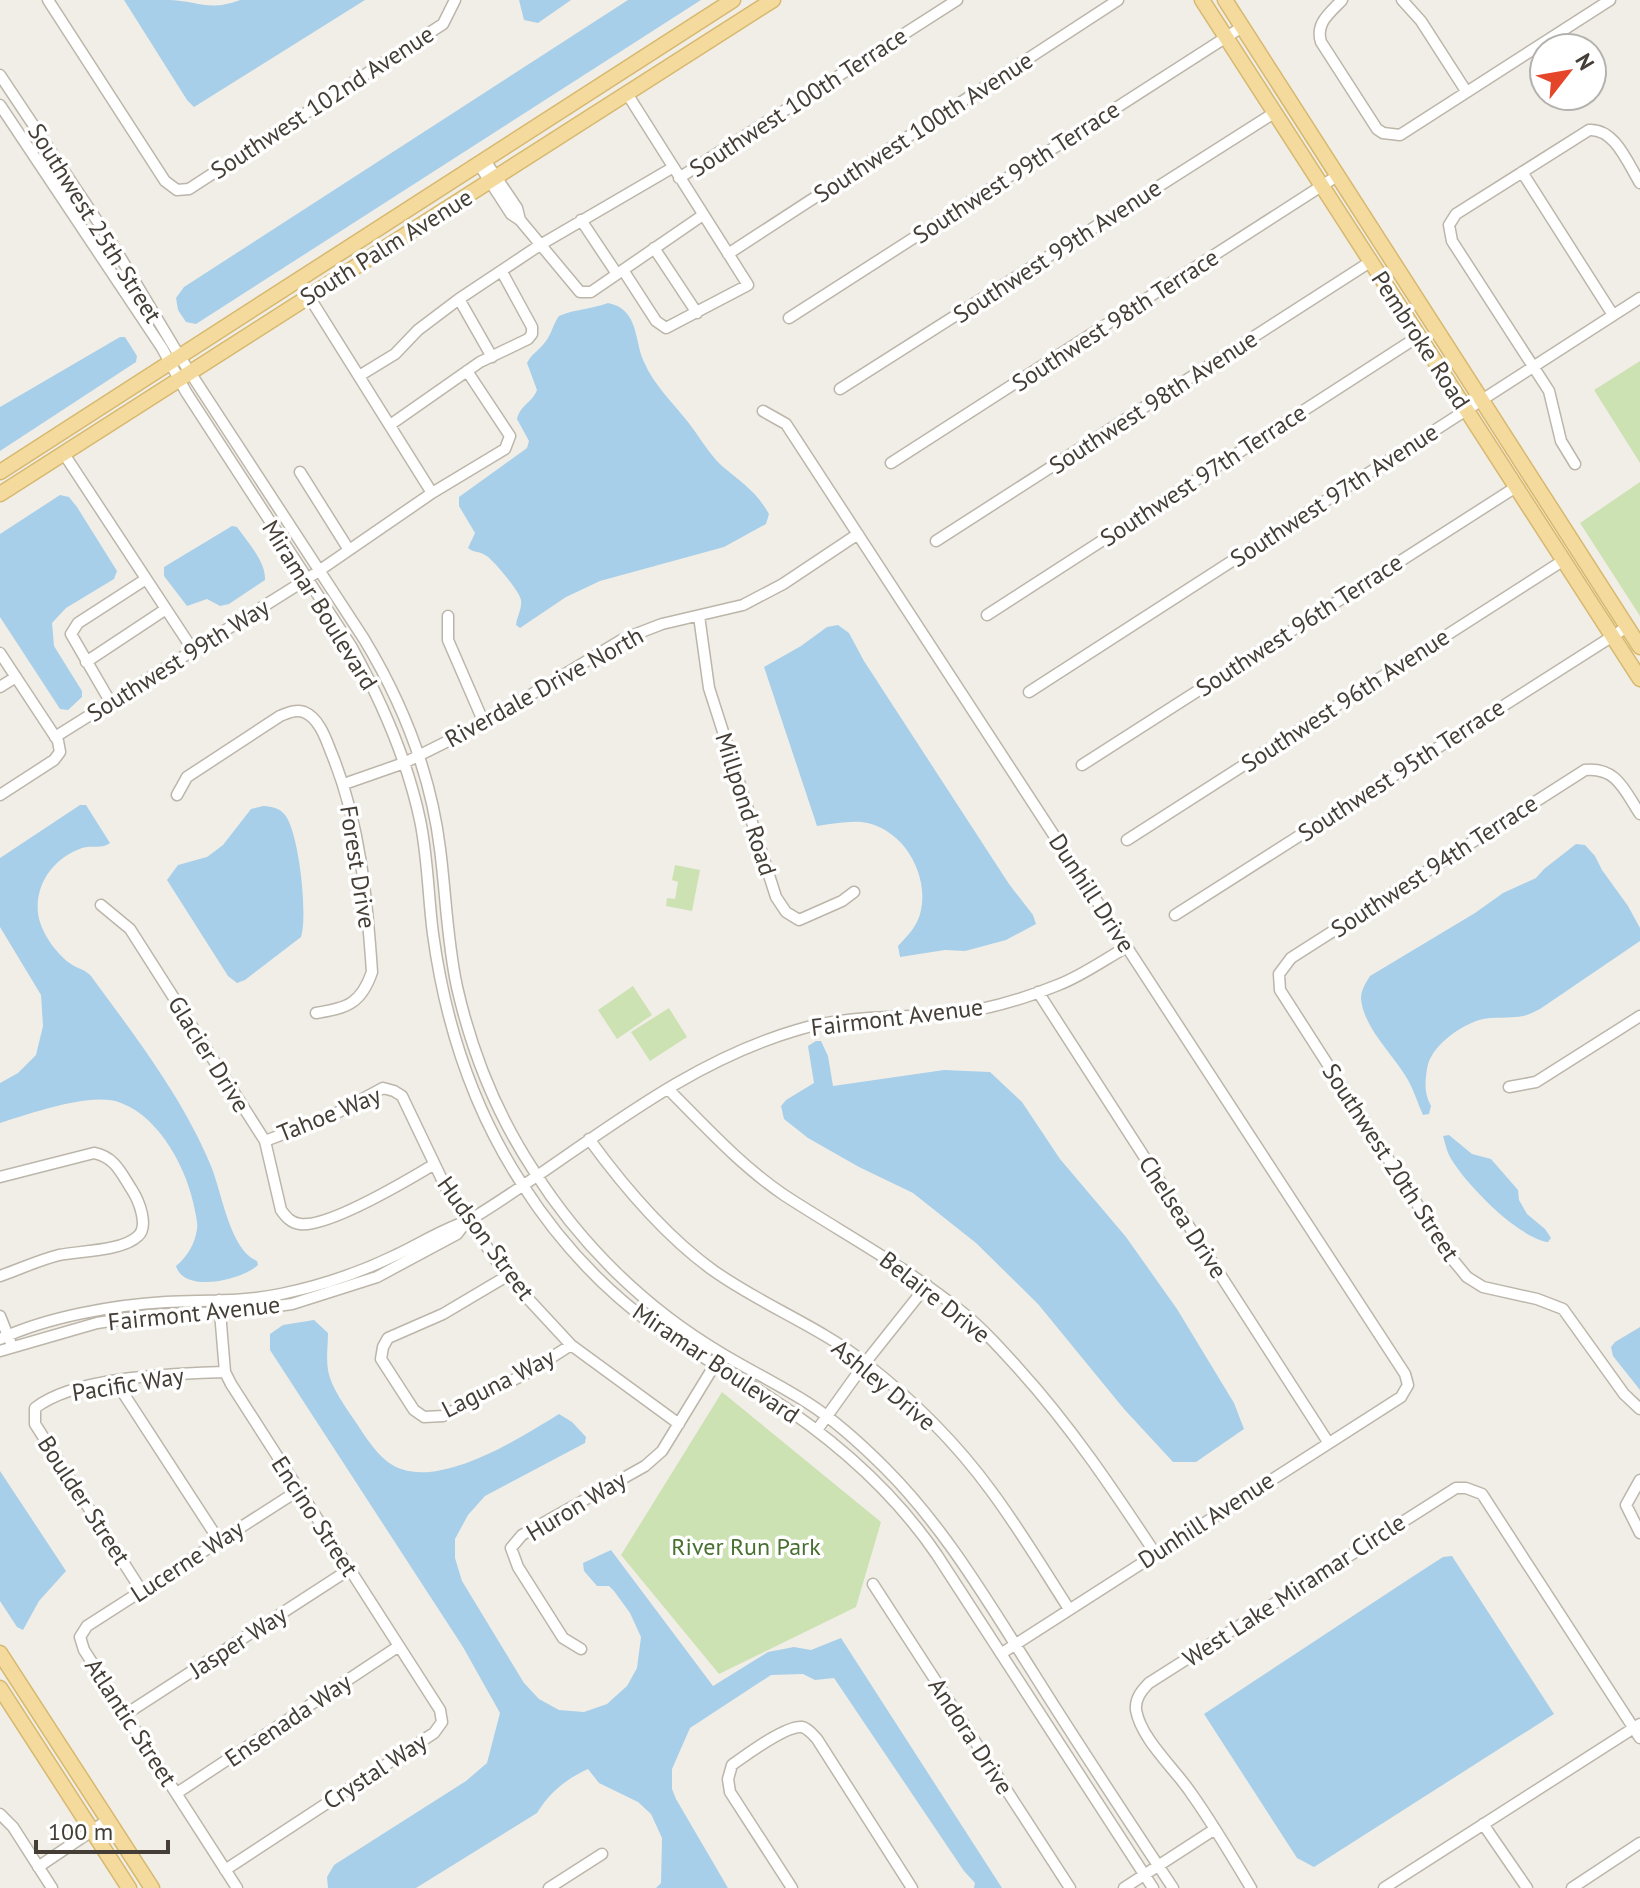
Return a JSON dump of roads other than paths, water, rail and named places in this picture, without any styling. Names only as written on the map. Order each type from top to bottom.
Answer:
[{"type":"main road","name":"South Palm Avenue","points":[[0,472],[733,0]]},
{"type":"main road","name":"South Palm Avenue","points":[[0,494],[773,0]]},
{"type":"main road","name":"Pembroke Road","points":[[1202,0],[1640,679]]},
{"type":"main road","name":"Pembroke Road","points":[[1225,0],[1640,647]]},
{"type":"main road","points":[[0,1653],[152,1888]]},
{"type":"main road","points":[[0,1688],[129,1888]]},
{"type":"street","name":"Southwest 102nd Avenue","points":[[48,0],[165,181],[177,190],[189,189],[443,24],[455,0]]},
{"type":"street","name":"Southwest 100th Terrace","points":[[679,178],[957,0]]},
{"type":"street","name":"Southwest 100th Avenue","points":[[728,254],[1118,0]]},
{"type":"street","points":[[1342,0],[1321,23],[1318,32],[1321,42],[1377,129],[1400,135],[1610,0]]},
{"type":"street","points":[[1402,0],[1421,21],[1466,91]]},
{"type":"street","name":"Southwest 99th Terrace","points":[[789,318],[1242,27]]},
{"type":"street","name":"Southwest 25th Street","points":[[0,75],[110,240],[184,375]]},
{"type":"street","points":[[581,220],[656,321],[666,328],[748,285],[626,92]]},
{"type":"street","name":"Southwest 25th Street","points":[[0,105],[175,360]]},
{"type":"street","name":"Southwest 99th Avenue","points":[[840,389],[1274,113]]},
{"type":"street","points":[[1575,464],[1561,441],[1549,391],[1536,366],[1452,241],[1449,225],[1456,214],[1589,130],[1599,129],[1609,134],[1640,183]]},
{"type":"street","points":[[481,161],[517,208],[520,220],[580,292],[591,292],[703,215]]},
{"type":"street","name":"Southwest 100th Terrace","points":[[359,376],[395,354],[418,330],[459,299],[540,245],[672,168]]},
{"type":"street","points":[[1522,172],[1613,315]]},
{"type":"street","name":"Southwest 98th Terrace","points":[[891,463],[1337,176]]},
{"type":"street","points":[[654,248],[697,313]]},
{"type":"street","name":"Southwest 98th Avenue","points":[[936,541],[1370,262]]},
{"type":"street","points":[[390,425],[467,371],[532,334],[532,327],[502,272]]},
{"type":"street","points":[[308,295],[432,493]]},
{"type":"street","name":"Southwest 97th Avenue","points":[[1029,692],[1640,298]]},
{"type":"street","points":[[459,299],[492,357]]},
{"type":"street","name":"Southwest 97th Terrace","points":[[987,615],[1419,336]]},
{"type":"street","name":"Southwest 99th Way","points":[[55,737],[320,571],[432,493],[505,449],[510,436],[467,371]]},
{"type":"street","name":"Miramar Boulevard","points":[[184,375],[320,571],[393,690],[418,755],[438,834],[450,951],[467,1029],[510,1134],[536,1175],[573,1226],[634,1289],[721,1353],[827,1416],[885,1468],[949,1542],[1173,1888]]},
{"type":"street","name":"Miramar Boulevard","points":[[184,375],[361,663],[386,716],[404,763],[419,818],[434,937],[456,1041],[494,1138],[522,1184],[552,1226],[586,1265],[651,1323],[817,1430],[883,1488],[919,1530],[1153,1888]]},
{"type":"street","name":"Dunhill Drive","points":[[763,411],[786,424],[1405,1374],[1408,1385]]},
{"type":"street","points":[[64,454],[193,650]]},
{"type":"street","points":[[300,472],[349,550]]},
{"type":"street","name":"Southwest 96th Terrace","points":[[1082,765],[1516,487]]},
{"type":"street","name":"Riverdale Drive North","points":[[344,784],[404,763],[484,723],[623,639],[662,624],[743,605],[783,584],[858,534]]},
{"type":"street","name":"Southwest 96th Avenue","points":[[1127,840],[1564,560]]},
{"type":"street","points":[[111,703],[74,644],[72,629],[146,579]]},
{"type":"street","points":[[86,662],[166,609]]},
{"type":"street","points":[[448,616],[448,640],[484,723]]},
{"type":"street","name":"Millpond Road","points":[[699,616],[709,688],[776,897],[786,912],[799,920],[842,901],[854,892]]},
{"type":"street","name":"Southwest 95th Terrace","points":[[1175,915],[1627,627]]},
{"type":"street","points":[[0,653],[55,737],[60,752],[54,760],[0,795]]},
{"type":"street","points":[[0,687],[16,677]]},
{"type":"street","name":"Forest Drive","points":[[177,795],[187,777],[280,716],[294,710],[306,712],[315,720],[344,784],[359,847],[372,972],[366,988],[355,1001],[342,1009],[316,1013]]},
{"type":"street","name":"Southwest 94th Terrace","points":[[1279,974],[1291,958],[1585,770],[1607,771],[1617,779],[1640,814]]},
{"type":"street","name":"Glacier Drive","points":[[101,905],[130,929],[265,1141],[281,1210],[287,1219],[301,1225],[352,1209],[433,1165]]},
{"type":"street","name":"Fairmont Avenue","points":[[0,1351],[97,1323],[149,1315],[269,1308],[351,1287],[377,1277],[457,1234],[468,1221],[589,1139],[719,1059],[799,1029],[844,1020],[974,1010],[1060,985],[1127,947]]},
{"type":"street","name":"Southwest 20th Street","points":[[1279,974],[1280,990],[1453,1260],[1467,1277],[1483,1287],[1537,1299],[1563,1309],[1624,1394],[1640,1409]]},
{"type":"street","name":"Chelsea Drive","points":[[1038,992],[1328,1442]]},
{"type":"street","points":[[1509,1087],[1536,1082],[1640,1016]]},
{"type":"street","name":"Tahoe Way","points":[[265,1141],[331,1116],[383,1088],[394,1091]]},
{"type":"street","name":"Belaire Drive","points":[[668,1089],[732,1154],[783,1194],[865,1243],[965,1314],[1059,1415],[1155,1553]]},
{"type":"street","name":"Hudson Street","points":[[394,1091],[402,1096],[433,1165],[507,1276],[571,1345],[679,1424]]},
{"type":"street","name":"Ashley Drive","points":[[589,1139],[620,1182],[663,1227],[712,1270],[768,1305],[824,1334],[865,1363],[919,1410],[992,1491],[1069,1609]]},
{"type":"street","points":[[0,1177],[94,1153],[107,1156],[115,1162],[139,1201],[143,1227],[139,1236],[126,1244],[58,1256],[0,1276]]},
{"type":"street","name":"Fairmont Avenue","points":[[4,1337],[115,1306],[283,1293],[352,1273],[468,1221]]},
{"type":"street","name":"Laguna Way","points":[[507,1276],[443,1314],[388,1338],[381,1359],[414,1410],[424,1417],[443,1416],[571,1345]]},
{"type":"street","points":[[817,1430],[927,1285]]},
{"type":"street","name":"Encino Street","points":[[219,1300],[225,1372],[440,1710],[442,1722]]},
{"type":"street","points":[[0,1316],[4,1337],[13,1346]]},
{"type":"street","name":"Huron Way","points":[[581,1649],[563,1638],[518,1567],[511,1548],[522,1535],[645,1466],[662,1451],[714,1366]]},
{"type":"street","name":"Pacific Way","points":[[35,1408],[48,1398],[116,1382],[156,1375],[225,1372]]},
{"type":"street","points":[[116,1382],[218,1539]]},
{"type":"street","name":"Dunhill Avenue","points":[[1002,1653],[1401,1397],[1408,1385]]},
{"type":"street","name":"Boulder Street","points":[[35,1408],[35,1424],[141,1590]]},
{"type":"street","points":[[1640,1480],[1631,1491],[1626,1505],[1640,1533]]},
{"type":"street","name":"West Lake Miramar Circle","points":[[1215,1829],[1140,1723],[1136,1707],[1139,1693],[1149,1683],[1446,1493],[1466,1488],[1482,1494],[1638,1730]]},
{"type":"street","name":"Lucerne Way","points":[[80,1637],[87,1626],[218,1539],[299,1490]]},
{"type":"street","name":"Jasper Way","points":[[126,1714],[350,1569]]},
{"type":"street","name":"Andora Drive","points":[[873,1584],[1070,1888]]},
{"type":"street","name":"Atlantic Street","points":[[80,1637],[84,1650],[237,1888]]},
{"type":"street","name":"Ensenada Way","points":[[177,1793],[399,1646]]},
{"type":"street","name":"Crystal Way","points":[[225,1870],[434,1733],[442,1722]]},
{"type":"street","points":[[792,1888],[730,1792],[729,1771],[732,1765],[787,1730],[799,1727],[806,1728],[817,1739],[912,1888]]},
{"type":"street","points":[[1384,1888],[1638,1730]]},
{"type":"street","points":[[0,1814],[13,1827],[52,1888]]},
{"type":"street","points":[[38,1867],[108,1820]]},
{"type":"street","points":[[1483,1824],[1527,1888]]},
{"type":"street","points":[[1124,1888],[1215,1829],[1251,1888]]},
{"type":"street","points":[[1572,1888],[1640,1843]]},
{"type":"street","points":[[549,1888],[602,1854]]},
{"type":"water","points":[[124,0],[170,0],[211,6],[240,0],[365,0],[194,107]]},
{"type":"water","points":[[519,0],[571,0],[538,23],[524,20]]},
{"type":"water","points":[[628,0],[701,0],[196,324],[186,322],[178,310],[176,298],[184,287]]},
{"type":"water","points":[[608,303],[618,306],[630,319],[644,362],[658,386],[713,456],[753,493],[769,514],[766,524],[724,547],[600,581],[566,597],[520,628],[516,625],[521,600],[516,590],[489,558],[468,548],[475,533],[459,506],[459,497],[527,448],[529,441],[517,419],[537,390],[527,363],[546,341],[559,316]]},
{"type":"water","points":[[120,337],[125,337],[137,356],[136,362],[0,451],[0,407]]},
{"type":"water","points":[[60,495],[69,497],[77,507],[117,571],[114,579],[66,608],[52,623],[54,646],[82,691],[82,697],[68,710],[60,709],[0,617],[0,534]]},
{"type":"water","points":[[232,526],[237,527],[255,552],[265,580],[229,604],[220,606],[207,599],[187,606],[164,576],[164,567]]},
{"type":"water","points":[[838,625],[849,633],[864,661],[1009,884],[1033,915],[1036,924],[1006,940],[965,951],[945,950],[900,957],[898,946],[920,916],[921,881],[916,867],[900,842],[875,825],[856,822],[817,826],[764,667],[827,627]]},
{"type":"water","points":[[80,805],[86,805],[110,843],[72,852],[55,865],[40,892],[39,920],[60,954],[91,976],[157,1068],[187,1116],[211,1166],[233,1233],[248,1255],[257,1261],[258,1265],[240,1275],[201,1282],[181,1275],[176,1266],[190,1250],[197,1229],[191,1195],[170,1148],[160,1133],[135,1110],[109,1100],[94,1100],[61,1105],[0,1123],[0,1083],[18,1073],[36,1055],[43,1026],[41,995],[0,927],[0,858]]},
{"type":"water","points":[[263,806],[280,810],[290,824],[301,874],[303,926],[301,937],[237,983],[228,976],[167,880],[178,865],[207,857],[223,845],[251,809]]},
{"type":"water","points":[[1576,844],[1585,845],[1595,856],[1628,906],[1640,928],[1640,941],[1540,1009],[1523,1016],[1479,1020],[1446,1039],[1429,1061],[1426,1088],[1431,1106],[1429,1114],[1423,1115],[1408,1080],[1380,1041],[1363,1010],[1361,999],[1366,982],[1370,976],[1503,893],[1536,878]]},
{"type":"water","points":[[821,1041],[828,1056],[833,1086],[944,1070],[990,1072],[1022,1102],[1060,1159],[1126,1237],[1177,1309],[1234,1403],[1244,1429],[1196,1462],[1173,1462],[1124,1409],[1038,1304],[976,1243],[913,1193],[808,1138],[784,1119],[781,1106],[786,1100],[814,1083],[808,1046]]},
{"type":"water","points":[[1449,1135],[1472,1154],[1491,1159],[1518,1190],[1519,1200],[1527,1214],[1545,1229],[1551,1238],[1548,1242],[1522,1231],[1507,1220],[1466,1179],[1449,1155],[1443,1136]]},
{"type":"water","points":[[314,1320],[328,1333],[328,1370],[336,1391],[373,1447],[394,1466],[412,1472],[456,1466],[502,1447],[559,1414],[586,1437],[585,1443],[485,1496],[468,1515],[455,1539],[455,1558],[462,1581],[524,1683],[539,1699],[559,1710],[584,1712],[607,1704],[627,1686],[637,1668],[641,1637],[630,1613],[609,1586],[597,1586],[584,1571],[583,1563],[611,1550],[713,1686],[768,1652],[794,1647],[811,1650],[841,1638],[1002,1888],[974,1888],[975,1883],[834,1678],[815,1680],[803,1674],[771,1675],[690,1728],[672,1769],[672,1789],[676,1799],[728,1888],[656,1888],[661,1883],[662,1838],[651,1814],[638,1802],[599,1783],[588,1769],[559,1787],[537,1813],[416,1888],[328,1888],[327,1877],[334,1865],[466,1781],[487,1763],[500,1713],[463,1647],[270,1350],[270,1334],[283,1325]]},
{"type":"water","points":[[1640,1327],[1640,1390],[1613,1356],[1611,1347]]},
{"type":"water","points":[[0,1471],[66,1571],[39,1601],[23,1630],[17,1627],[0,1601]]},
{"type":"water","points":[[1452,1556],[1554,1714],[1314,1867],[1297,1858],[1204,1714],[1443,1557]]},
{"type":"park label","name":"River Run Park","points":[[746,1546]]}]
